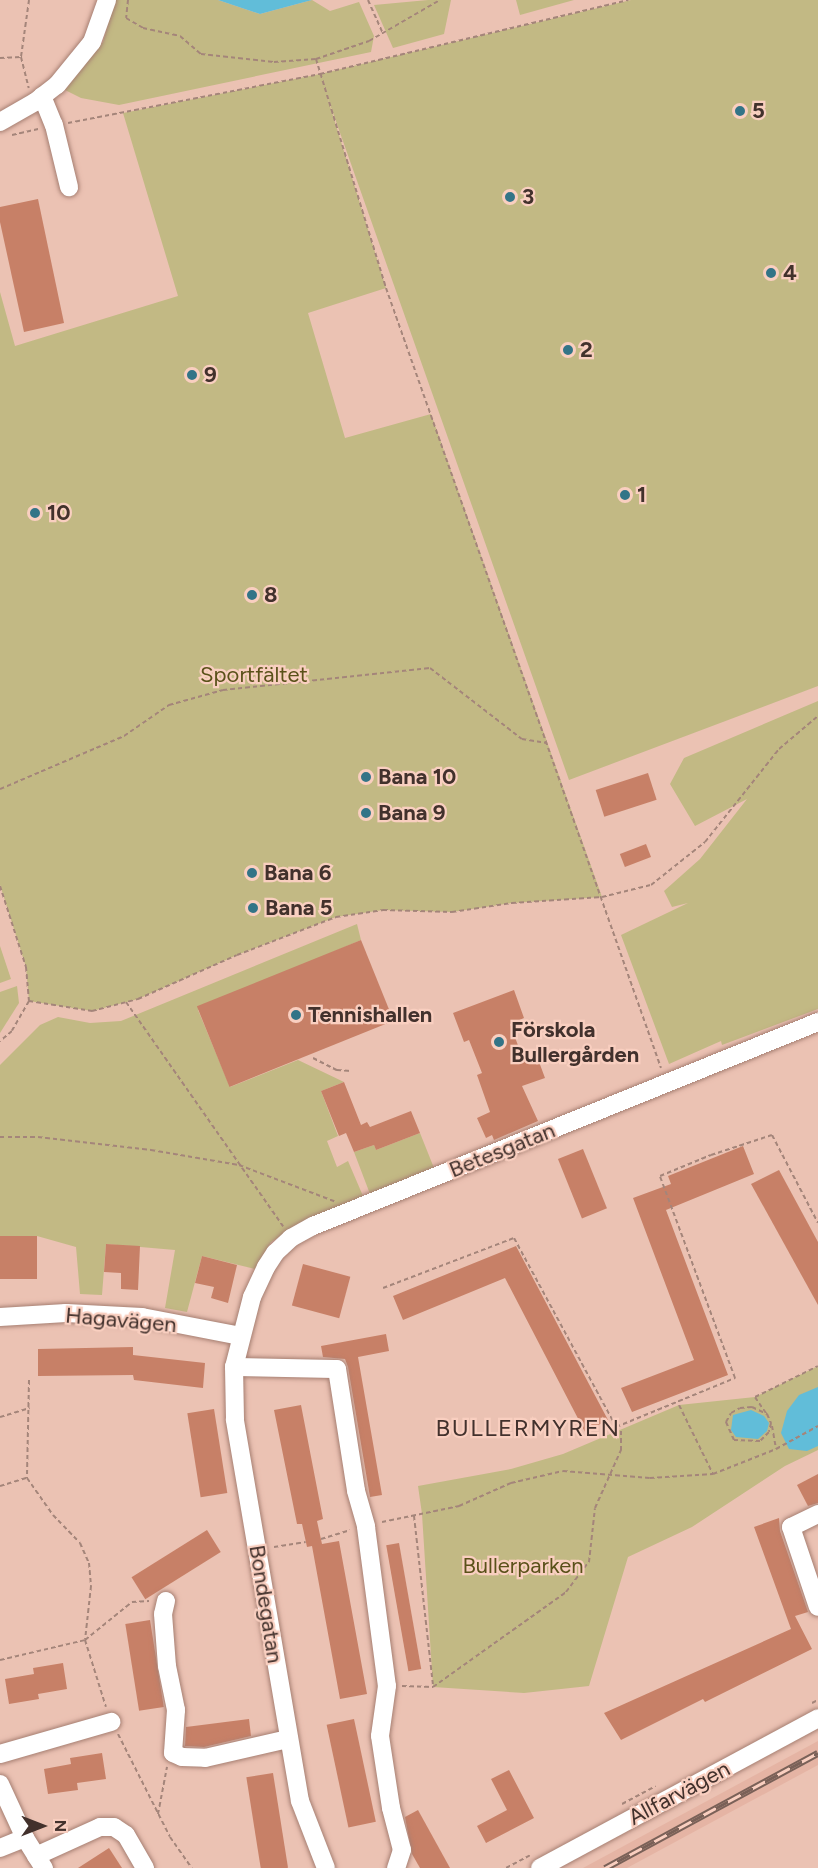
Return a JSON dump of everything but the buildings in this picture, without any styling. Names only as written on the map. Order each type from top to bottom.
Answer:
[{"type":"street","points":[[4,129],[16,113],[57,85],[92,42],[107,0]]},
{"type":"street","points":[[39,99],[54,125],[69,188]]},
{"type":"street","name":"Betesgatan","points":[[241,1336],[257,1282],[275,1253],[291,1238],[639,1088],[666,1082],[818,1022]]},
{"type":"street","name":"Hagavägen","points":[[0,1317],[66,1313],[142,1317],[241,1336]]},
{"type":"street","name":"Bondegatan","points":[[241,1336],[234,1366],[235,1419],[300,1801],[326,1868]]},
{"type":"street","points":[[234,1366],[337,1369],[356,1491],[366,1527],[387,1686],[380,1736],[391,1808],[402,1850],[396,1868]]},
{"type":"street","points":[[818,1514],[791,1527],[818,1607]]},
{"type":"street","points":[[166,1601],[163,1614],[167,1666],[176,1710],[173,1753],[182,1757],[205,1758],[288,1738]]},
{"type":"street","name":"Allfarvägen","points":[[540,1868],[818,1718]]},
{"type":"street","points":[[0,1754],[111,1722]]},
{"type":"street","points":[[0,1784],[40,1862],[100,1827],[114,1827],[126,1835],[146,1868]]},
{"type":"street","points":[[0,1848],[26,1838]]},
{"type":"path","points":[[29,0],[21,57],[26,82],[39,99]]},
{"type":"path","points":[[128,0],[126,18],[143,28],[180,36],[201,54],[274,62],[316,59],[369,41],[440,0]]},
{"type":"path","points":[[368,0],[384,33]]},
{"type":"path","points":[[4,129],[54,125],[320,74],[628,0]]},
{"type":"path","points":[[0,58],[21,57]]},
{"type":"path","points":[[316,59],[387,288],[666,1082]]},
{"type":"path","points":[[0,789],[124,736],[170,705],[223,690],[430,668],[522,739],[547,742]]},
{"type":"path","points":[[29,1001],[92,1011],[126,1002],[336,917],[382,910],[452,912],[512,903],[602,897],[651,885],[705,843],[778,749],[818,716]]},
{"type":"path","points":[[0,886],[26,967],[29,1001],[12,1031],[0,1041]]},
{"type":"path","points":[[126,1002],[291,1238]]},
{"type":"path","points":[[313,1058],[337,1070],[351,1071]]},
{"type":"path","points":[[384,1288],[514,1238],[616,1427],[735,1378],[660,1176],[711,1155],[772,1135],[818,1223]]},
{"type":"path","points":[[0,1137],[38,1137],[151,1150],[238,1165],[356,1209]]},
{"type":"path","points":[[776,1449],[771,1423],[755,1397],[818,1366]]},
{"type":"path","points":[[29,1380],[27,1478],[53,1515],[80,1543],[89,1563],[91,1586],[85,1640],[111,1722],[170,1837],[192,1868]]},
{"type":"path","points":[[679,1405],[713,1474]]},
{"type":"path","points":[[767,1414],[752,1407],[740,1408],[731,1413],[726,1422],[728,1432],[734,1440],[760,1441],[769,1432],[771,1423]]},
{"type":"path","points":[[0,1417],[30,1408]]},
{"type":"path","points":[[321,1539],[459,1506],[511,1483],[563,1471],[682,1478],[713,1474],[776,1449],[818,1426]]},
{"type":"path","points":[[387,1686],[433,1687],[566,1592],[589,1562],[595,1508],[621,1450],[621,1428]]},
{"type":"path","points":[[0,1486],[27,1478]]},
{"type":"path","points":[[414,1516],[433,1687]]},
{"type":"path","points":[[257,1550],[306,1542]]},
{"type":"path","points":[[0,1660],[85,1640],[132,1602],[166,1601]]},
{"type":"path","points":[[158,1814],[166,1767],[173,1753]]},
{"type":"shaded area","points":[[818,1741],[818,1765],[627,1868],[583,1868]]},
{"type":"green space","points":[[115,0],[218,0],[260,14],[312,0],[330,11],[359,2],[374,36],[371,52],[119,105],[81,98],[65,90],[103,42]]},
{"type":"green space","points":[[451,0],[444,34],[393,48],[374,5]]},
{"type":"green space","points":[[516,0],[574,0],[520,15]]},
{"type":"green space","name":"Sportfältet","points":[[631,0],[818,0],[818,686],[569,780],[327,96],[386,288],[308,313],[345,438],[431,414],[602,897],[512,903],[452,912],[383,910],[336,917],[237,955],[138,999],[92,1011],[29,1001],[26,967],[0,885],[0,292],[15,346],[178,296],[123,113],[320,74]]},
{"type":"green space","points":[[818,701],[818,1009],[722,1045],[721,1041],[669,1064],[621,935],[688,903],[672,907],[664,891],[700,859],[747,799],[695,826],[670,784],[684,758]]},
{"type":"green space","points":[[357,924],[361,940],[198,1010],[230,1087],[298,1060],[344,1082],[321,1091],[338,1136],[327,1141],[337,1167],[348,1161],[363,1196],[297,1226],[271,1242],[255,1269],[202,1256],[187,1312],[165,1308],[175,1250],[106,1244],[102,1295],[80,1294],[76,1247],[37,1236],[0,1237],[0,1065],[40,1025],[58,1017],[90,1023],[121,1021]]},
{"type":"green space","points":[[0,946],[11,979],[0,983]]},
{"type":"green space","points":[[17,986],[19,1003],[0,1033],[0,992]]},
{"type":"green space","points":[[420,1133],[434,1168],[370,1194],[354,1152],[374,1145],[376,1150]]},
{"type":"green space","name":"Bullerparken","points":[[818,1366],[818,1450],[785,1466],[692,1527],[628,1557],[589,1686],[524,1693],[433,1687],[422,1514],[418,1486],[511,1469],[563,1454],[679,1405],[755,1397]]},
{"type":"water","points":[[218,0],[312,0],[260,14]]},
{"type":"water","points":[[818,1387],[818,1446],[807,1451],[789,1449],[781,1433],[787,1411],[799,1395]]},
{"type":"water","points":[[751,1410],[764,1416],[769,1423],[767,1431],[758,1439],[736,1437],[731,1430],[733,1415]]},
{"type":"railway","points":[[605,1868],[818,1753]]},
{"type":"place","name":"5","points":[[740,111]]},
{"type":"place","name":"3","points":[[510,197]]},
{"type":"place","name":"4","points":[[771,273]]},
{"type":"place","name":"2","points":[[568,350]]},
{"type":"place","name":"9","points":[[192,375]]},
{"type":"place","name":"1","points":[[625,495]]},
{"type":"place","name":"10","points":[[35,513]]},
{"type":"place","name":"8","points":[[252,595]]},
{"type":"place","name":"Bana 10","points":[[366,777]]},
{"type":"place","name":"Bana 9","points":[[366,813]]},
{"type":"place","name":"Bana 6","points":[[252,873]]},
{"type":"place","name":"Bana 5","points":[[253,908]]},
{"type":"place","name":"Tennishallen","points":[[296,1015]]},
{"type":"place","name":"Förskola Bullergården","points":[[499,1042]]},
{"type":"district","name":"BULLERMYREN","points":[[528,1428]]}]
